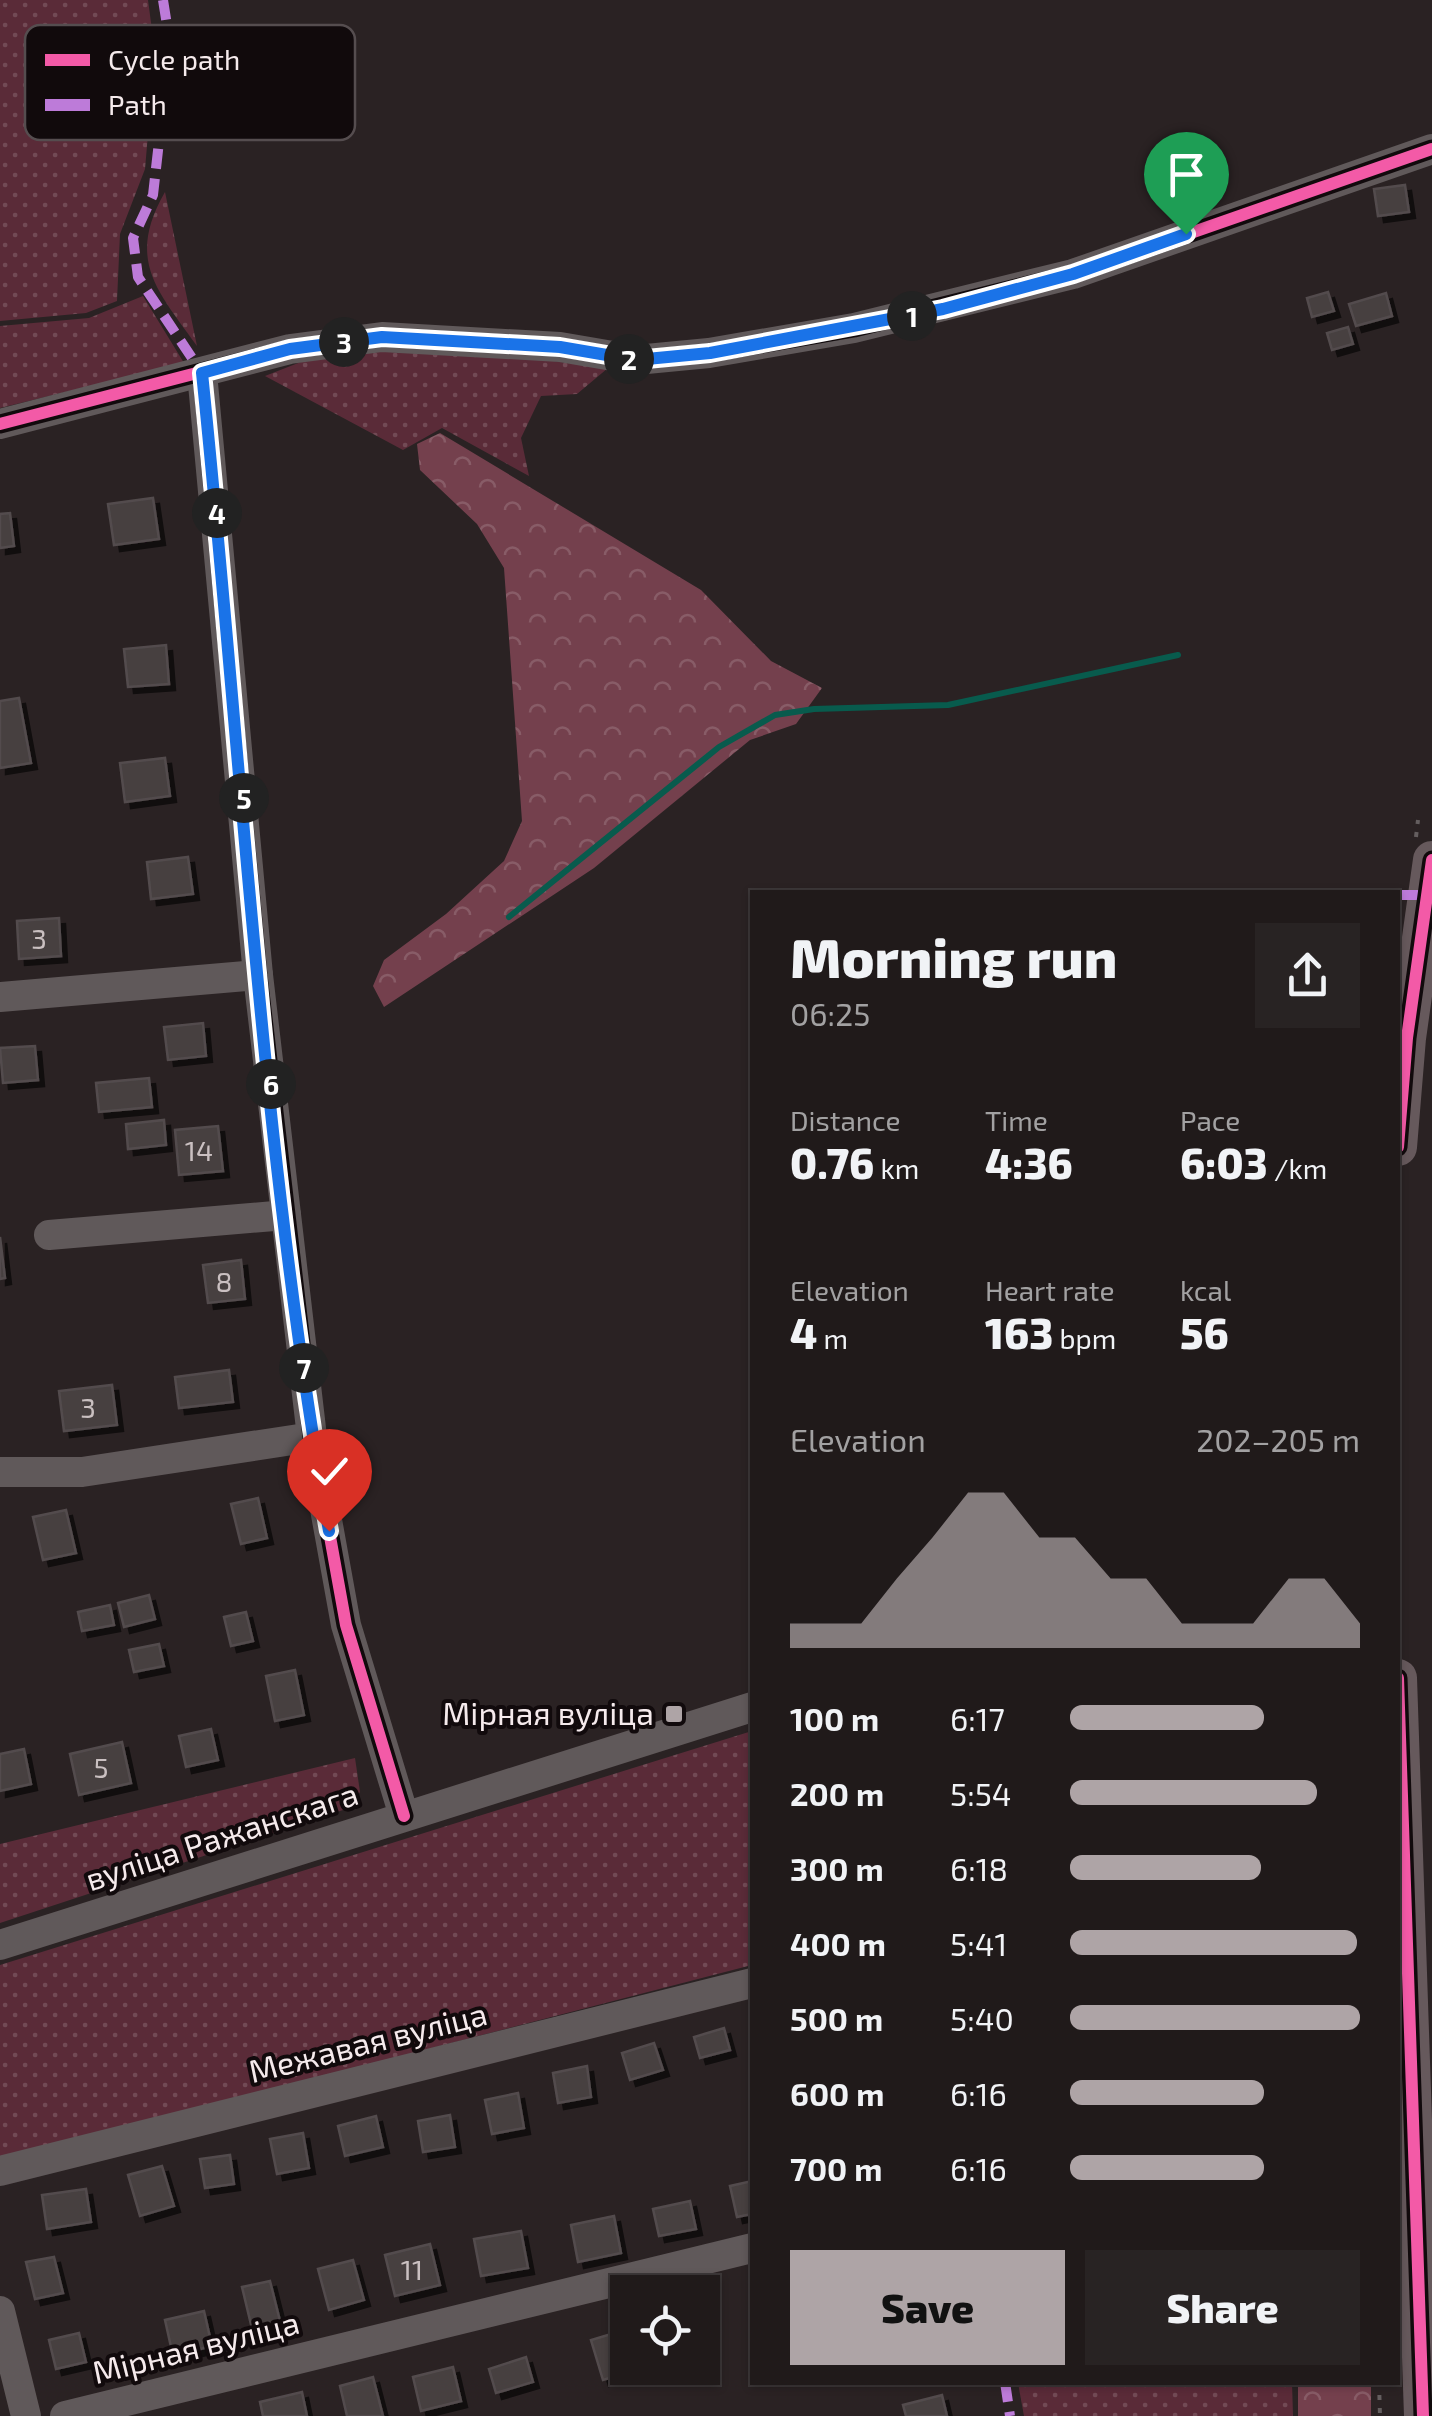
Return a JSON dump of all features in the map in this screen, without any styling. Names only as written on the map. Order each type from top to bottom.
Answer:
[{"type":"main road","points":[[1400,1120],[1406,1038],[1430,884]]},
{"type":"main road","points":[[1400,1737],[1423,2416]]},
{"type":"street","points":[[0,424],[290,349],[382,337],[560,347],[636,360],[769,344],[943,309],[1073,274],[1432,149]]},
{"type":"street","points":[[202,373],[258,975],[312,1438],[346,1625],[404,1816]]},
{"type":"street","points":[[0,997],[258,975]]},
{"type":"street","points":[[49,1235],[286,1215]]},
{"type":"street","points":[[0,1472],[82,1472],[312,1438]]},
{"type":"street","name":"вуліца Ражанскага","points":[[0,1945],[750,1708]]},
{"type":"street","name":"Межавая вуліца","points":[[0,2171],[750,1984]]},
{"type":"street","name":"Мірная вуліца","points":[[65,2416],[750,2248]]},
{"type":"street","points":[[0,2310],[26,2416]]},
{"type":"path","points":[[1379,2385],[1380,2416]]},
{"type":"shaded area","points":[[0,0],[148,0],[151,25],[25,25],[25,140],[148,140],[145,169],[120,234],[117,301],[86,313],[0,321]]},
{"type":"shaded area","points":[[165,192],[197,346],[159,291],[147,256],[148,237]]},
{"type":"shaded area","points":[[143,296],[184,363],[0,408],[0,326],[89,318]]},
{"type":"shaded area","points":[[393,350],[506,355],[608,368],[577,394],[541,396],[521,438],[529,476],[442,428],[403,450],[265,376],[311,358]]},
{"type":"shaded area","points":[[750,1732],[750,1966],[0,2160],[0,1965]]},
{"type":"shaded area","points":[[355,1758],[360,1792],[349,1808],[0,1923],[0,1844]]},
{"type":"shaded area","points":[[1018,2385],[1292,2385],[1293,2416],[1024,2416]]},
{"type":"green space","points":[[440,433],[701,590],[771,661],[822,688],[796,724],[750,740],[594,868],[384,1007],[373,986],[384,960],[446,914],[504,861],[522,821],[504,568],[477,524],[420,470],[417,444]]},
{"type":"green space","points":[[1298,2385],[1371,2385],[1371,2416],[1298,2416]]},
{"type":"building","points":[[1405,185],[1409,212],[1378,216],[1374,189]]},
{"type":"building","points":[[1328,292],[1334,311],[1312,317],[1307,298]]},
{"type":"building","points":[[1386,293],[1392,316],[1356,326],[1349,304]]},
{"type":"building","points":[[1348,327],[1353,344],[1332,350],[1327,333]]},
{"type":"building","points":[[153,498],[159,539],[114,545],[108,504]]},
{"type":"building","points":[[10,513],[14,546],[0,548],[0,514]]},
{"type":"building","points":[[166,645],[169,684],[128,687],[124,649]]},
{"type":"building","points":[[19,698],[31,763],[0,768],[0,701]]},
{"type":"building","points":[[165,758],[170,796],[125,802],[120,763]]},
{"type":"building","points":[[188,857],[193,894],[151,899],[147,862]]},
{"type":"building","points":[[59,918],[61,956],[19,959],[17,921]]},
{"type":"building","points":[[203,1023],[206,1056],[168,1060],[164,1027]]},
{"type":"building","points":[[35,1046],[38,1080],[3,1083],[0,1048]]},
{"type":"building","points":[[149,1078],[152,1107],[99,1112],[96,1083]]},
{"type":"building","points":[[164,1120],[166,1145],[128,1149],[126,1124]]},
{"type":"building","points":[[218,1126],[223,1171],[179,1175],[175,1130]]},
{"type":"building","points":[[0,1237],[5,1278],[0,1279]]},
{"type":"building","points":[[241,1260],[245,1299],[208,1303],[203,1265]]},
{"type":"building","points":[[229,1370],[233,1402],[179,1408],[175,1377]]},
{"type":"building","points":[[112,1385],[117,1425],[64,1431],[59,1391]]},
{"type":"building","points":[[258,1498],[267,1538],[241,1544],[231,1504]]},
{"type":"building","points":[[66,1510],[76,1553],[43,1560],[33,1517]]},
{"type":"building","points":[[149,1595],[155,1619],[124,1627],[118,1603]]},
{"type":"building","points":[[110,1605],[114,1625],[82,1631],[78,1612]]},
{"type":"building","points":[[246,1612],[253,1641],[231,1646],[224,1617]]},
{"type":"building","points":[[159,1644],[164,1666],[134,1672],[129,1650]]},
{"type":"building","points":[[295,1670],[304,1715],[275,1721],[266,1676]]},
{"type":"building","points":[[211,1729],[218,1760],[186,1767],[179,1736]]},
{"type":"building","points":[[122,1742],[131,1783],[79,1795],[70,1754]]},
{"type":"building","points":[[24,1749],[31,1784],[0,1791],[0,1754]]},
{"type":"building","points":[[724,2028],[730,2050],[700,2058],[694,2037]]},
{"type":"building","points":[[654,2043],[663,2070],[630,2080],[622,2053]]},
{"type":"building","points":[[587,2066],[591,2097],[558,2103],[553,2073]]},
{"type":"building","points":[[518,2093],[524,2128],[492,2134],[485,2100]]},
{"type":"building","points":[[450,2115],[455,2147],[423,2152],[418,2121]]},
{"type":"building","points":[[376,2116],[383,2147],[345,2156],[338,2126]]},
{"type":"building","points":[[303,2133],[309,2168],[277,2174],[270,2139]]},
{"type":"building","points":[[230,2155],[234,2184],[205,2188],[200,2159]]},
{"type":"building","points":[[162,2166],[174,2206],[140,2216],[128,2175]]},
{"type":"building","points":[[750,2181],[750,2214],[737,2217],[730,2186]]},
{"type":"building","points":[[86,2189],[91,2222],[47,2229],[42,2195]]},
{"type":"building","points":[[690,2201],[696,2229],[659,2236],[653,2209]]},
{"type":"building","points":[[614,2216],[621,2253],[578,2262],[571,2225]]},
{"type":"building","points":[[521,2231],[528,2268],[481,2276],[474,2239]]},
{"type":"building","points":[[430,2244],[440,2285],[395,2296],[385,2255]]},
{"type":"building","points":[[54,2257],[63,2293],[35,2299],[26,2262]]},
{"type":"building","points":[[353,2260],[364,2300],[329,2310],[318,2269]]},
{"type":"building","points":[[270,2281],[281,2325],[253,2333],[242,2287]]},
{"type":"building","points":[[204,2311],[212,2346],[173,2356],[165,2320]]},
{"type":"building","points":[[79,2333],[86,2362],[56,2369],[49,2340]]},
{"type":"building","points":[[610,2334],[610,2378],[603,2380],[591,2340]]},
{"type":"building","points":[[526,2357],[533,2382],[496,2393],[489,2369]]},
{"type":"building","points":[[453,2367],[461,2401],[421,2411],[413,2377]]},
{"type":"building","points":[[373,2377],[383,2416],[347,2416],[340,2386]]},
{"type":"building","points":[[302,2392],[307,2416],[263,2416],[260,2402]]},
{"type":"building","points":[[942,2395],[947,2416],[906,2416],[903,2405]]},
{"type":"waterway","points":[[509,917],[719,747],[775,715],[814,709],[948,705],[1178,655]]},
{"type":"marked path","points":[[163,0],[167,25]]},
{"type":"marked path","points":[[159,140],[153,195],[133,238],[138,277],[202,373]]},
{"type":"marked path","points":[[1400,895],[1427,895]]},
{"type":"marked path","points":[[1005,2385],[1010,2416]]},
{"type":"cycle path","points":[[0,424],[290,349],[382,337],[560,347],[636,360],[709,353],[854,328],[1073,274],[1432,149]]},
{"type":"cycle path","points":[[202,373],[258,975],[312,1437],[346,1625],[404,1816]]},
{"type":"cycle path","points":[[1400,1123],[1407,1038],[1432,860]]},
{"type":"cycle path","points":[[1400,1737],[1423,2416]]},
{"type":"place","name":"Мірная вуліца","points":[[674,1714]]},
{"type":"route","points":[[329,1531],[312,1438],[258,975],[202,373],[290,349],[382,337],[560,347],[636,360],[710,353],[943,309],[1073,274],[1186,234]]}]
